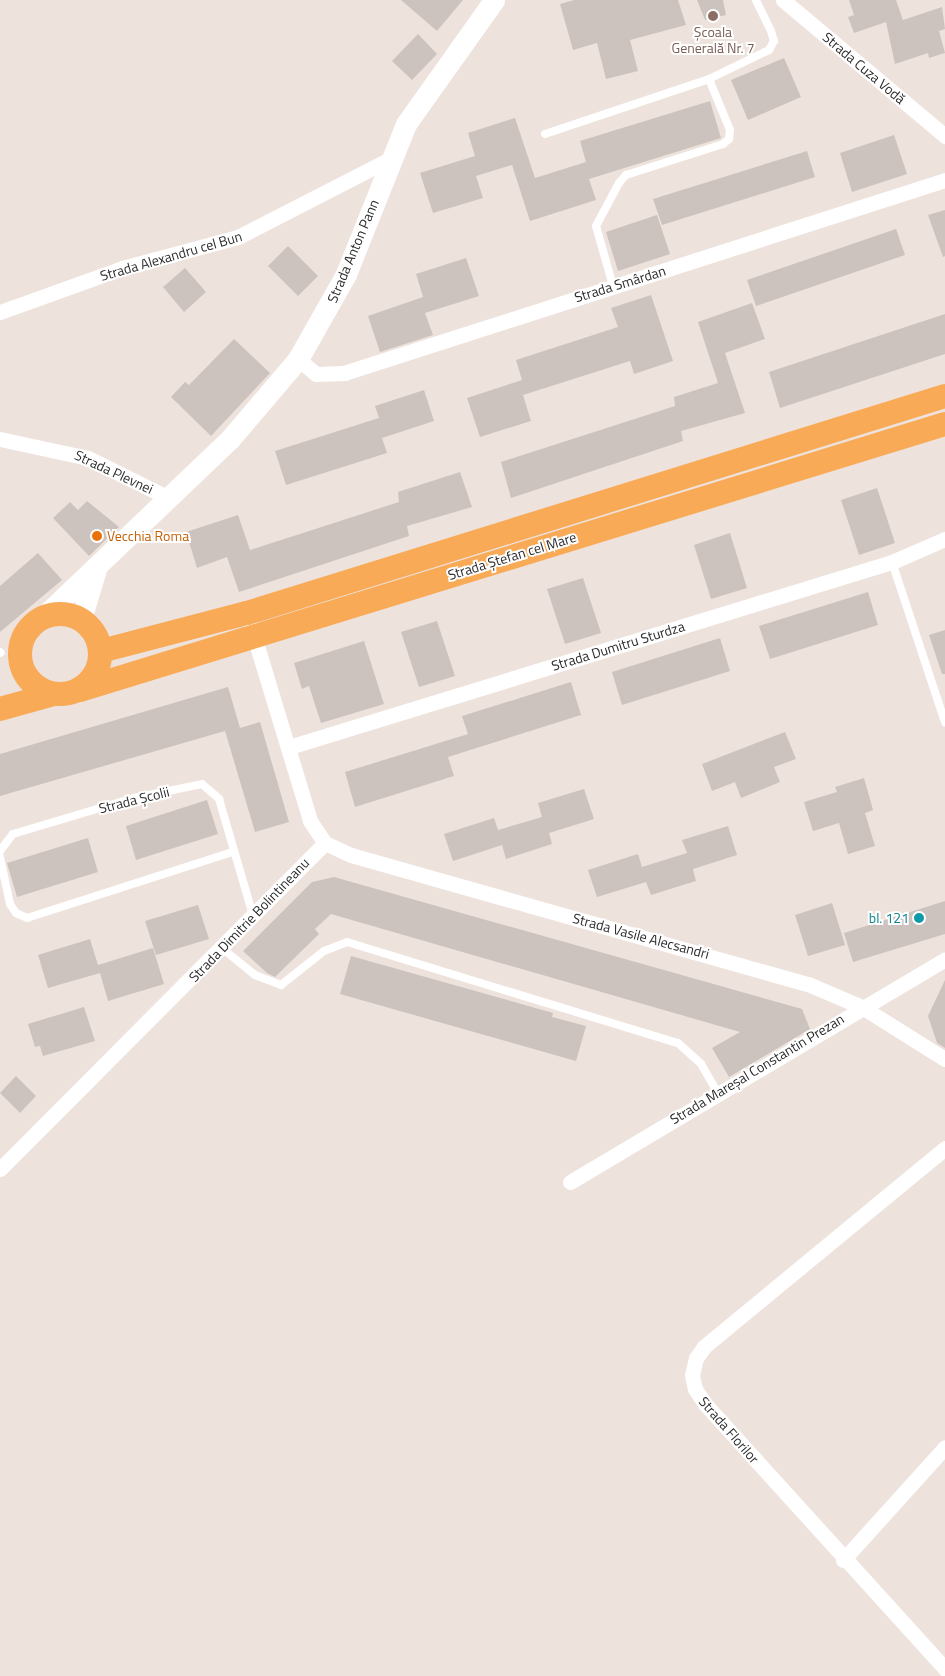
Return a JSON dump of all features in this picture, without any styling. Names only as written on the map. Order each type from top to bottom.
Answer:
[{"type":"main road","name":"Strada Anton Pann","points":[[34,625],[169,498],[261,406],[298,360],[346,274],[390,159],[422,99],[494,0]]},
{"type":"main road","name":"Strada Ștefan cel Mare","points":[[101,651],[247,613],[945,396]]},
{"type":"main road","name":"Strada Ștefan cel Mare","points":[[80,690],[945,424]]},
{"type":"main road","name":"Strada Anton Pann","points":[[81,619],[97,566]]},
{"type":"main road","points":[[0,653],[34,625],[54,614],[81,619],[91,628],[101,651],[96,674],[80,690],[54,694],[0,709]]},
{"type":"main road","points":[[34,625],[20,650],[23,670],[36,686],[54,694]]},
{"type":"street","name":"Strada Cuza Vodă","points":[[783,0],[945,136]]},
{"type":"street","name":"Strada Alexandru cel Bun","points":[[0,312],[122,268],[238,237],[390,159]]},
{"type":"street","name":"Strada Smârdan","points":[[298,360],[316,374],[344,373],[945,180]]},
{"type":"street","name":"Strada Plevnei","points":[[0,439],[88,458],[169,498]]},
{"type":"street","name":"Strada Dumitru Sturdza","points":[[289,748],[892,562],[945,539]]},
{"type":"street","points":[[247,613],[310,821],[325,844]]},
{"type":"street","name":"Strada Dimitrie Bolintineanu","points":[[0,1169],[325,844]]},
{"type":"street","name":"Strada Vasile Alecsandri","points":[[325,844],[351,855],[748,965],[808,984],[862,1007],[945,1059]]},
{"type":"street","name":"Strada Mareșal Constantin Prezan","points":[[570,1182],[717,1092],[945,959]]},
{"type":"street","name":"Strada Florilor","points":[[945,1148],[704,1347],[696,1358],[692,1375],[695,1389],[705,1404],[843,1560],[945,1669]]},
{"type":"street","points":[[843,1560],[945,1447]]},
{"type":"lane","points":[[545,134],[709,79],[769,50],[774,41],[756,0]]},
{"type":"lane","points":[[613,286],[596,226],[619,183],[626,175],[723,144],[729,139],[730,130],[709,79]]},
{"type":"lane","points":[[892,562],[942,707],[945,722]]},
{"type":"lane","name":"Strada Școlii","points":[[0,851],[12,834],[134,798],[202,784],[219,799],[232,852],[254,917]]},
{"type":"lane","points":[[0,857],[10,904],[16,913],[27,918],[232,852]]},
{"type":"lane","points":[[223,948],[255,975],[281,985],[324,951],[346,942],[678,1043],[701,1064],[717,1092]]},
{"type":"building","points":[[401,0],[463,0],[437,31]]},
{"type":"building","points":[[574,0],[678,0],[686,25],[630,40],[638,71],[606,79],[597,43],[573,50],[560,4]]},
{"type":"building","points":[[697,0],[723,0],[726,15],[705,20]]},
{"type":"building","points":[[849,0],[896,0],[903,20],[942,7],[945,29],[939,31],[945,53],[929,58],[928,53],[895,64],[886,22],[854,33],[848,17],[854,15]]},
{"type":"building","points":[[418,34],[437,54],[412,80],[392,61]]},
{"type":"building","points":[[784,58],[801,97],[748,120],[731,80]]},
{"type":"building","points":[[710,101],[721,138],[589,179],[596,200],[530,221],[512,165],[476,176],[483,198],[433,213],[420,173],[475,156],[468,133],[515,118],[535,178],[586,162],[580,141]]},
{"type":"building","points":[[894,135],[907,174],[852,192],[840,153]]},
{"type":"building","points":[[807,151],[815,177],[662,225],[653,199]]},
{"type":"building","points":[[945,210],[945,256],[943,257],[928,215]]},
{"type":"building","points":[[657,215],[670,254],[618,271],[606,232]]},
{"type":"building","points":[[896,229],[905,255],[756,306],[747,280]]},
{"type":"building","points":[[288,246],[318,276],[298,296],[268,266]]},
{"type":"building","points":[[466,258],[479,296],[425,313],[433,335],[380,352],[368,316],[423,297],[416,274]]},
{"type":"building","points":[[185,268],[206,292],[184,312],[163,287]]},
{"type":"building","points":[[651,295],[673,361],[634,374],[630,361],[523,395],[531,421],[480,437],[467,398],[522,380],[516,360],[618,327],[611,308]]},
{"type":"building","points":[[752,303],[765,339],[725,353],[745,413],[681,431],[683,441],[511,498],[501,462],[675,406],[674,397],[718,383],[698,322]]},
{"type":"building","points":[[945,314],[945,354],[780,408],[769,372]]},
{"type":"building","points":[[234,339],[270,373],[211,436],[171,397],[185,382],[189,385]]},
{"type":"building","points":[[424,390],[434,421],[382,438],[387,453],[286,485],[275,451],[379,418],[375,406]]},
{"type":"building","points":[[460,472],[472,507],[407,526],[409,536],[239,592],[227,557],[197,568],[186,532],[238,515],[250,550],[399,502],[398,492]]},
{"type":"building","points":[[877,488],[895,543],[859,555],[841,500]]},
{"type":"building","points":[[87,501],[119,527],[89,556],[53,518],[70,502],[78,510]]},
{"type":"building","points":[[730,533],[747,588],[711,599],[694,545]]},
{"type":"building","points":[[38,553],[62,580],[0,632],[0,586]]},
{"type":"building","points":[[583,578],[601,633],[565,644],[547,589]]},
{"type":"building","points":[[868,592],[878,625],[770,659],[759,626]]},
{"type":"building","points":[[437,621],[455,676],[419,687],[401,632]]},
{"type":"building","points":[[945,630],[945,674],[942,674],[929,635]]},
{"type":"building","points":[[720,638],[730,671],[622,705],[612,672]]},
{"type":"building","points":[[364,641],[384,704],[321,723],[309,686],[302,689],[294,663]]},
{"type":"building","points":[[571,682],[581,715],[448,757],[454,776],[355,807],[345,772],[468,734],[462,716]]},
{"type":"building","points":[[228,687],[240,728],[260,722],[289,822],[255,832],[225,731],[0,796],[0,754]]},
{"type":"building","points":[[785,732],[796,759],[774,767],[780,782],[741,798],[735,782],[712,791],[702,764]]},
{"type":"building","points":[[864,778],[873,810],[865,813],[875,846],[848,854],[839,823],[813,831],[804,802],[837,792],[835,787]]},
{"type":"building","points":[[584,789],[594,819],[549,833],[552,844],[506,859],[502,845],[453,861],[444,834],[494,818],[498,830],[542,817],[538,803]]},
{"type":"building","points":[[207,800],[218,834],[136,860],[126,826]]},
{"type":"building","points":[[728,826],[737,855],[693,869],[696,881],[651,895],[646,882],[597,897],[588,870],[638,854],[642,867],[687,853],[682,840]]},
{"type":"building","points":[[88,838],[98,872],[17,897],[7,863]]},
{"type":"building","points":[[334,877],[802,1009],[810,1029],[729,1077],[712,1048],[740,1032],[331,914],[315,929],[319,934],[275,977],[267,973],[243,951],[312,882]]},
{"type":"building","name":"bl. 121","points":[[945,901],[945,934],[853,962],[844,933]]},
{"type":"building","points":[[832,903],[845,945],[808,956],[795,915]]},
{"type":"building","points":[[198,905],[209,939],[156,955],[145,921]]},
{"type":"building","points":[[90,939],[98,965],[153,948],[164,984],[108,1001],[100,973],[48,988],[38,955]]},
{"type":"building","points":[[351,956],[553,1013],[552,1017],[586,1026],[576,1061],[340,994]]},
{"type":"building","points":[[945,980],[945,1048],[937,1043],[928,1016]]},
{"type":"building","points":[[84,1007],[95,1041],[43,1056],[40,1046],[35,1047],[28,1024]]},
{"type":"building","points":[[16,1076],[36,1096],[20,1113],[0,1093]]},
{"type":"place","name":"Școala Generală Nr. 7","points":[[713,16]]},
{"type":"place","name":"Vecchia Roma","points":[[97,536]]},
{"type":"place","name":"bl. 121","points":[[919,918]]}]
